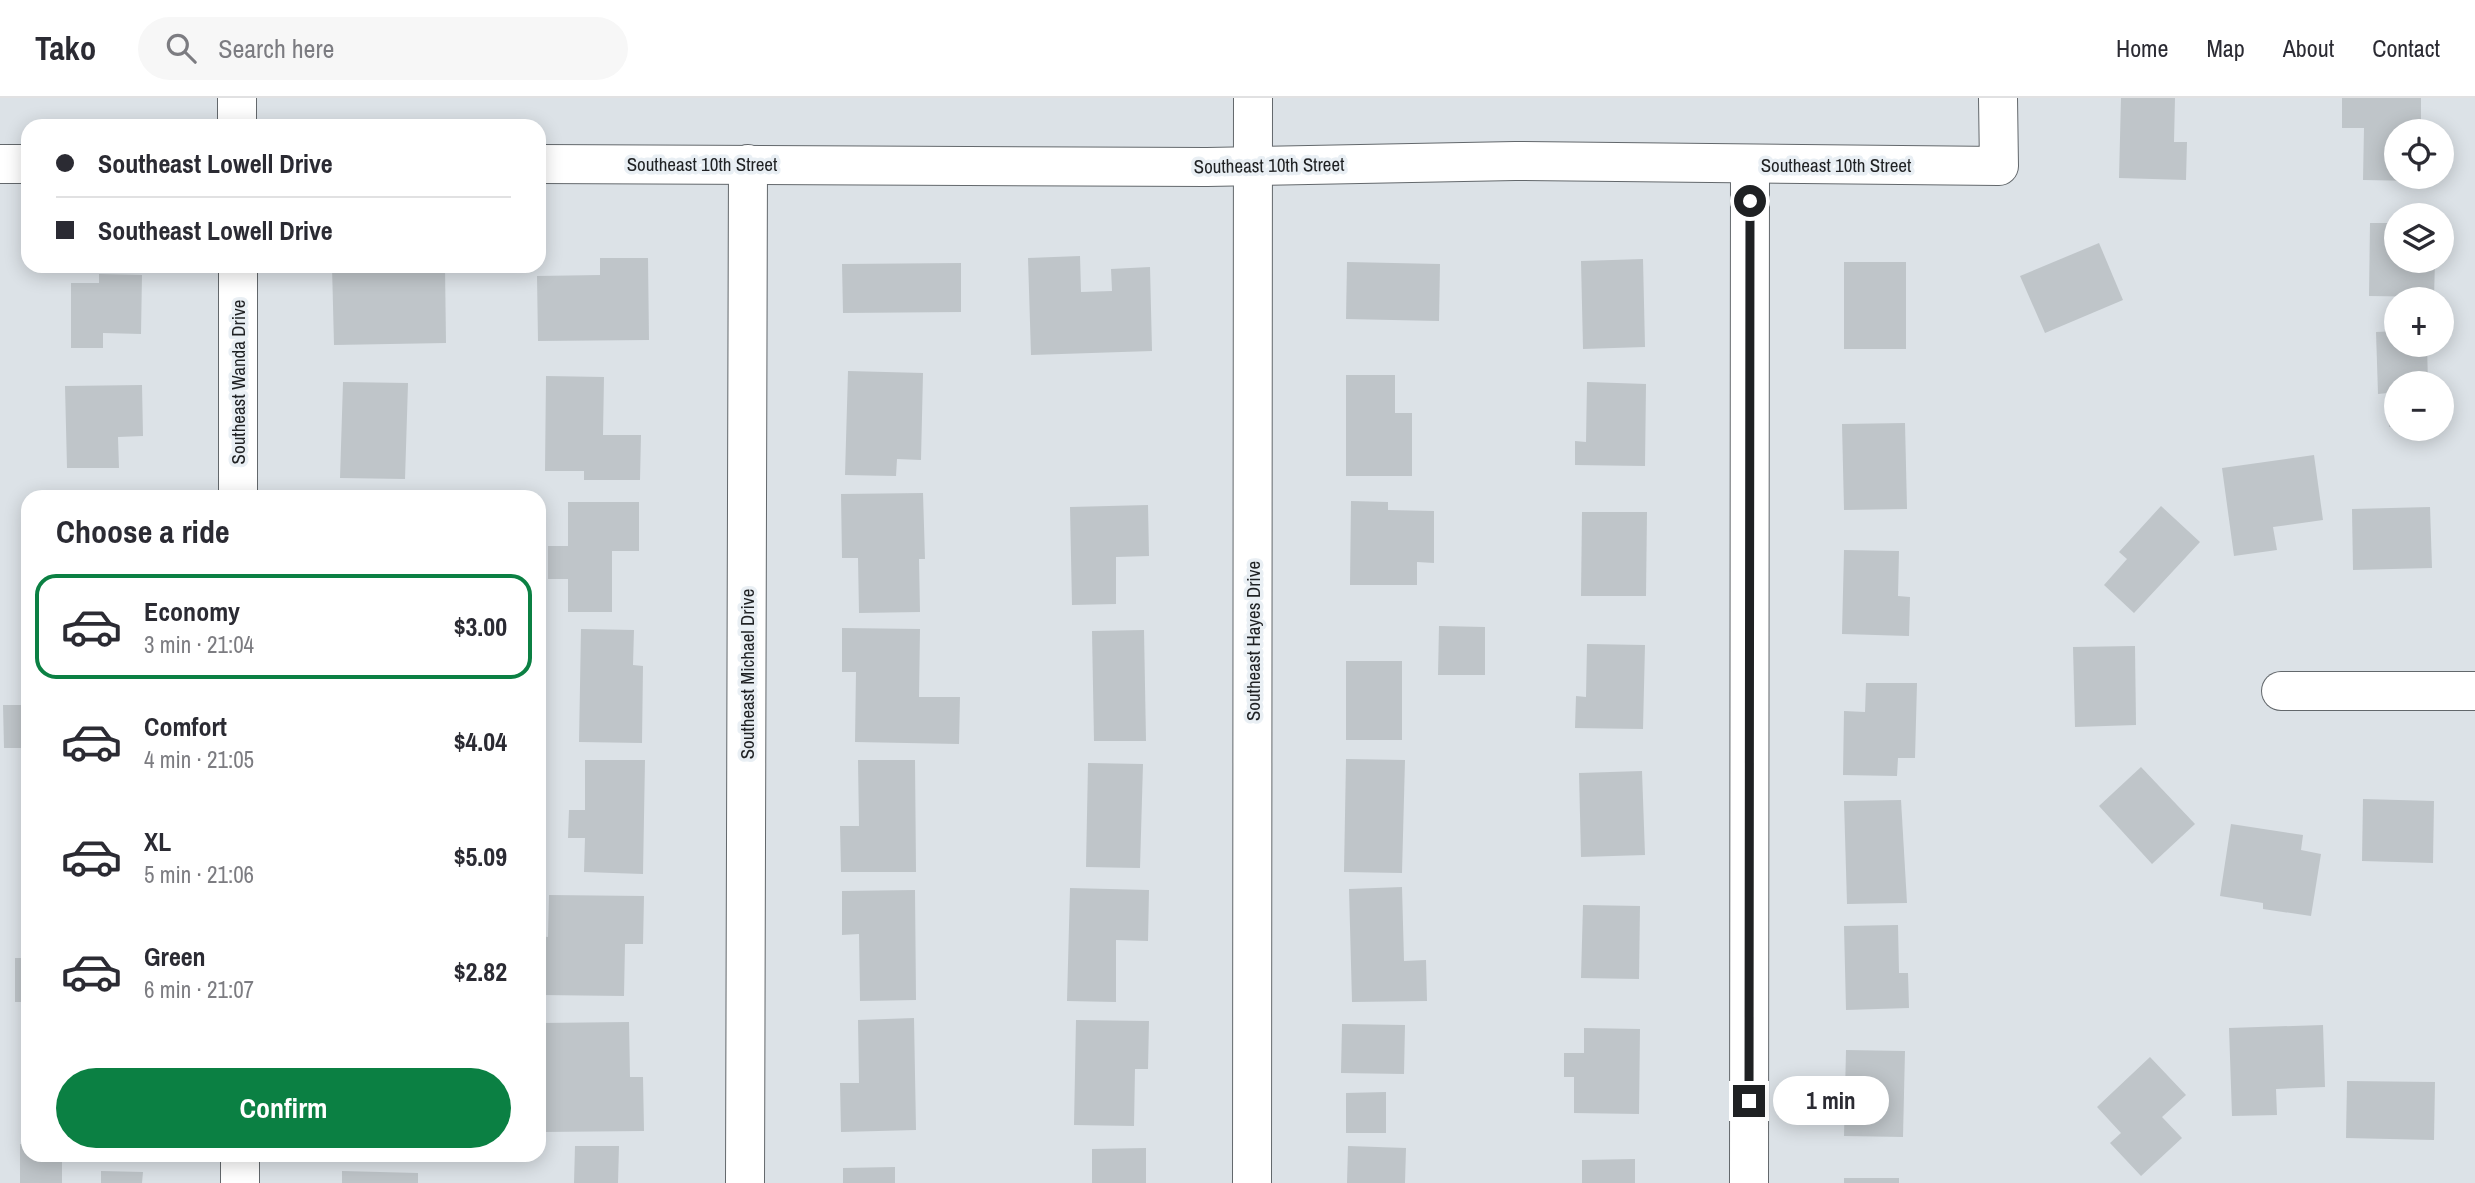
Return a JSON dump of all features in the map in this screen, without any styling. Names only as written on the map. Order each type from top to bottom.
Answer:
[{"type":"street","points":[[237,98],[237,119]]},
{"type":"street","name":"Southeast Hayes Drive","points":[[1252,1183],[1253,98]]},
{"type":"street","name":"Southeast 10th Street","points":[[546,164],[1207,167],[1515,161],[1998,166],[1998,98]]},
{"type":"street","points":[[0,164],[21,164]]},
{"type":"street","name":"Southeast Michael Drive","points":[[746,1183],[748,164]]},
{"type":"street","points":[[1749,1183],[1750,165]]},
{"type":"street","name":"Southeast Wanda Drive","points":[[238,273],[238,490]]},
{"type":"street","points":[[2281,691],[2475,691]]},
{"type":"street","points":[[240,1162],[240,1183]]},
{"type":"building","points":[[2121,98],[2175,98],[2174,142],[2187,142],[2186,180],[2119,178]]},
{"type":"building","points":[[2342,98],[2421,98],[2421,119],[2384,119],[2384,180],[2363,180],[2364,128],[2342,128]]},
{"type":"building","points":[[2370,223],[2384,223],[2384,273],[2435,273],[2434,287],[2384,287],[2384,296],[2369,296]]},
{"type":"building","points":[[2099,243],[2123,300],[2045,333],[2020,276]]},
{"type":"building","points":[[1080,256],[1081,292],[1112,291],[1111,269],[1150,267],[1152,351],[1031,355],[1028,258]]},
{"type":"building","points":[[600,258],[648,258],[649,340],[538,341],[537,276],[600,275]]},
{"type":"building","points":[[1643,259],[1645,347],[1583,349],[1581,261]]},
{"type":"building","points":[[1347,262],[1440,264],[1439,321],[1346,319]]},
{"type":"building","points":[[1844,262],[1906,262],[1906,349],[1844,349]]},
{"type":"building","points":[[961,263],[961,312],[843,313],[842,264]]},
{"type":"building","points":[[332,273],[445,273],[446,343],[334,345]]},
{"type":"building","points":[[99,274],[142,275],[141,334],[103,333],[103,348],[71,348],[71,283],[99,283]]},
{"type":"building","points":[[2376,332],[2384,332],[2384,357],[2427,357],[2428,371],[2384,371],[2384,393],[2378,394]]},
{"type":"building","points":[[848,371],[923,373],[921,460],[897,459],[896,476],[845,475]]},
{"type":"building","points":[[1346,375],[1395,375],[1395,413],[1412,413],[1412,476],[1346,476]]},
{"type":"building","points":[[546,376],[604,377],[603,435],[641,435],[640,480],[584,480],[584,471],[545,471]]},
{"type":"building","points":[[343,382],[408,383],[405,479],[340,478]]},
{"type":"building","points":[[1587,382],[1646,384],[1645,466],[1575,465],[1575,441],[1586,442]]},
{"type":"building","points":[[142,385],[143,436],[118,437],[119,468],[67,468],[65,386]]},
{"type":"building","points":[[1905,423],[1907,509],[1844,510],[1842,424]]},
{"type":"building","points":[[2314,455],[2323,520],[2273,527],[2277,550],[2234,556],[2222,468]]},
{"type":"building","points":[[923,493],[925,559],[919,559],[920,612],[859,613],[858,558],[842,558],[841,494]]},
{"type":"building","points":[[1351,501],[1388,502],[1388,510],[1434,511],[1434,563],[1417,562],[1417,585],[1350,585]]},
{"type":"building","points":[[568,502],[639,502],[639,551],[612,551],[612,612],[568,612],[568,579],[548,579],[548,546],[568,546]]},
{"type":"building","points":[[1148,505],[1149,556],[1116,557],[1116,604],[1072,605],[1070,507]]},
{"type":"building","points":[[2161,506],[2200,542],[2134,613],[2104,585],[2127,559],[2119,552]]},
{"type":"building","points":[[2430,507],[2432,568],[2353,570],[2352,509]]},
{"type":"building","points":[[1582,512],[1647,512],[1646,596],[1581,596]]},
{"type":"building","points":[[1844,550],[1899,551],[1898,596],[1910,597],[1909,636],[1842,634]]},
{"type":"building","points":[[1439,626],[1485,627],[1485,675],[1438,675]]},
{"type":"building","points":[[842,628],[920,629],[919,697],[960,697],[959,744],[855,742],[856,672],[842,672]]},
{"type":"building","points":[[581,629],[634,630],[633,665],[643,666],[642,743],[579,742]]},
{"type":"building","points":[[1144,630],[1146,741],[1094,741],[1092,631]]},
{"type":"building","points":[[1587,644],[1645,645],[1643,729],[1575,728],[1576,696],[1586,697]]},
{"type":"building","points":[[2135,646],[2136,725],[2075,727],[2073,647]]},
{"type":"building","points":[[1346,661],[1402,661],[1402,740],[1346,740]]},
{"type":"building","points":[[1866,683],[1917,683],[1915,758],[1898,758],[1897,776],[1843,775],[1844,711],[1865,712]]},
{"type":"building","points":[[3,705],[21,705],[21,748],[4,748]]},
{"type":"building","points":[[1346,759],[1405,760],[1402,873],[1344,872]]},
{"type":"building","points":[[585,760],[645,760],[643,874],[584,872],[585,838],[568,838],[569,810],[585,810]]},
{"type":"building","points":[[858,760],[915,760],[916,872],[841,872],[840,826],[859,826]]},
{"type":"building","points":[[1088,763],[1143,764],[1140,868],[1086,867]]},
{"type":"building","points":[[2141,767],[2195,824],[2152,864],[2099,806]]},
{"type":"building","points":[[1642,771],[1645,855],[1581,857],[1579,773]]},
{"type":"building","points":[[2363,799],[2434,801],[2433,863],[2362,861]]},
{"type":"building","points":[[1901,800],[1907,903],[1847,904],[1844,801]]},
{"type":"building","points":[[2231,824],[2303,835],[2301,850],[2321,854],[2311,916],[2263,909],[2263,903],[2220,896]]},
{"type":"building","points":[[1402,887],[1404,961],[1426,960],[1427,1001],[1352,1002],[1349,889]]},
{"type":"building","points":[[1070,888],[1149,890],[1148,941],[1116,940],[1116,1002],[1067,1001]]},
{"type":"building","points":[[915,890],[916,1000],[860,1001],[859,934],[842,935],[842,891]]},
{"type":"building","points":[[549,895],[644,896],[643,944],[625,944],[624,996],[546,995]]},
{"type":"building","points":[[1583,905],[1640,906],[1639,979],[1581,978]]},
{"type":"building","points":[[1898,925],[1899,973],[1908,973],[1909,1008],[1846,1010],[1844,926]]},
{"type":"building","points":[[15,958],[21,958],[21,1002],[15,1002]]},
{"type":"building","points":[[914,1018],[916,1130],[841,1132],[840,1083],[859,1083],[858,1020]]},
{"type":"building","points":[[1076,1020],[1149,1021],[1148,1069],[1135,1069],[1134,1126],[1074,1125]]},
{"type":"building","points":[[629,1022],[630,1077],[643,1077],[644,1131],[546,1132],[546,1023]]},
{"type":"building","points":[[1342,1024],[1405,1025],[1404,1074],[1341,1073]]},
{"type":"building","points":[[2323,1025],[2325,1087],[2276,1089],[2277,1115],[2232,1116],[2229,1028]]},
{"type":"building","points":[[1584,1028],[1640,1029],[1639,1114],[1574,1113],[1574,1077],[1564,1077],[1564,1053],[1584,1053]]},
{"type":"building","points":[[1846,1050],[1905,1051],[1903,1137],[1844,1136]]},
{"type":"building","points":[[2150,1057],[2186,1095],[2162,1117],[2182,1138],[2141,1176],[2110,1143],[2121,1133],[2097,1107]]},
{"type":"building","points":[[2347,1081],[2435,1082],[2434,1140],[2346,1138]]},
{"type":"building","points":[[1386,1092],[1386,1133],[1346,1133],[1346,1093]]},
{"type":"building","points":[[20,1144],[21,1162],[62,1162],[62,1183],[20,1183]]},
{"type":"building","points":[[575,1146],[619,1146],[618,1183],[574,1183]]},
{"type":"building","points":[[1348,1146],[1406,1148],[1405,1183],[1347,1183]]},
{"type":"building","points":[[1146,1148],[1146,1183],[1092,1183],[1092,1149]]},
{"type":"building","points":[[1635,1159],[1635,1183],[1582,1183],[1582,1160]]},
{"type":"building","points":[[895,1167],[895,1183],[843,1183],[843,1168]]},
{"type":"building","points":[[101,1171],[143,1172],[142,1183],[101,1183]]},
{"type":"building","points":[[342,1171],[418,1173],[418,1183],[342,1183]]},
{"type":"building","points":[[1844,1178],[1899,1178],[1899,1183],[1844,1183]]},
{"type":"route","points":[[1749,1101],[1750,201]]}]
